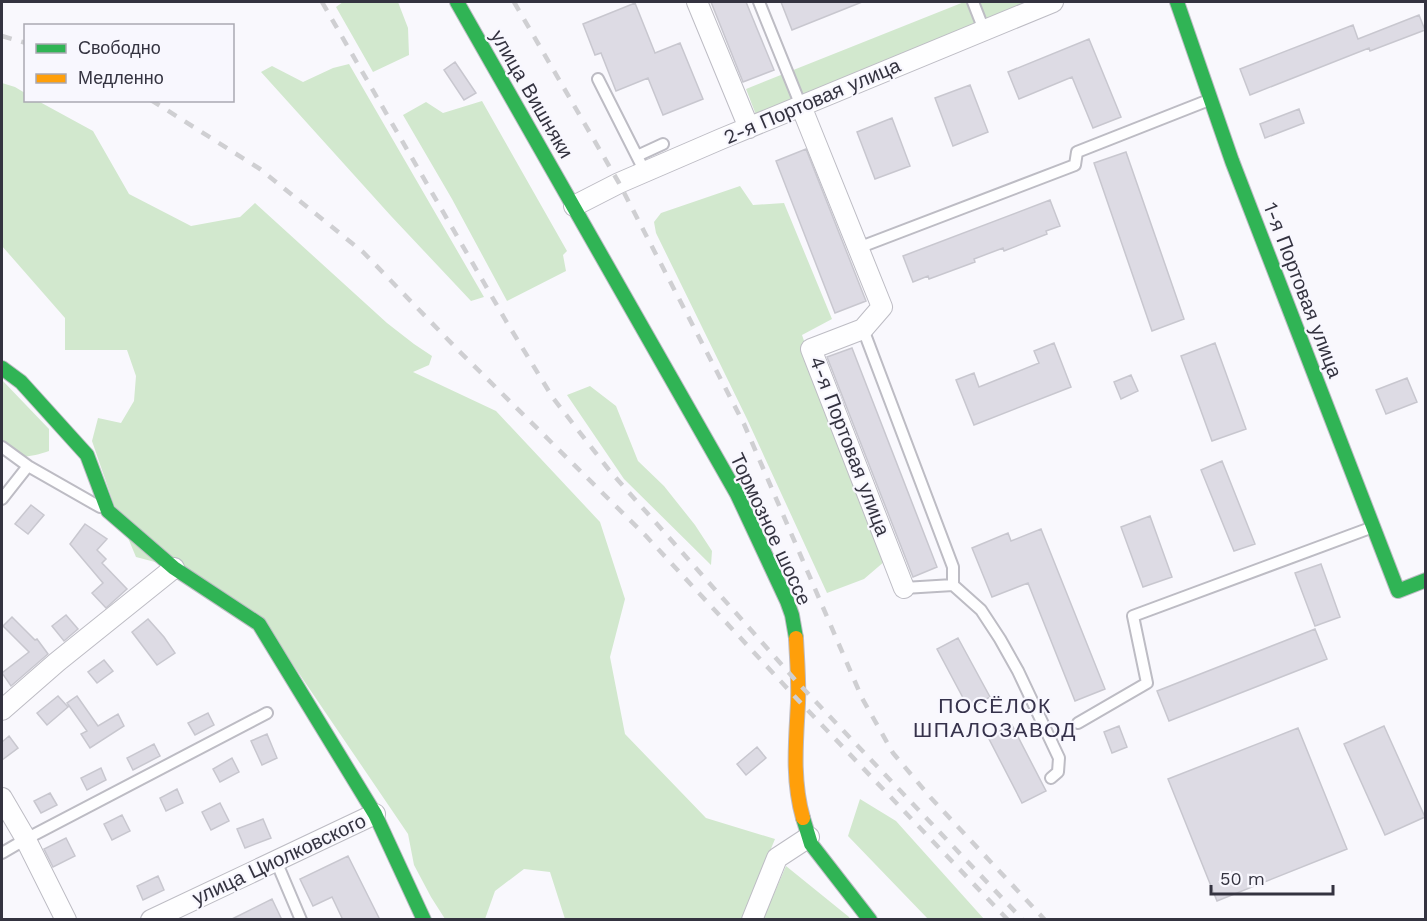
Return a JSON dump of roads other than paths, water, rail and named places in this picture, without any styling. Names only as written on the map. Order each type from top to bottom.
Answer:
[{"type":"street","name":"улица Вишняки","points":[[457,2],[574,206]]},
{"type":"street","points":[[697,2],[749,128]]},
{"type":"street","name":"2-я Портовая улица","points":[[574,206],[619,183],[641,164],[749,128],[1053,2]]},
{"type":"street","name":"1-я Портовая улица","points":[[1177,2],[1232,161],[1398,591],[1425,580]]},
{"type":"street","name":"4-я Портовая улица","points":[[801,106],[882,307],[863,329],[811,349],[904,588]]},
{"type":"street","name":"Тормозное шоссе","points":[[574,206],[737,494],[787,601],[796,635],[798,700],[795,749],[798,800],[811,844],[870,920]]},
{"type":"street","points":[[2,368],[21,382],[87,455],[108,511],[174,568],[259,624],[375,814],[424,920]]},
{"type":"street","points":[[2,710],[57,662],[174,568]]},
{"type":"street","points":[[2,798],[26,839],[66,920]]},
{"type":"street","name":"улица Циолковского","points":[[151,920],[375,814]]},
{"type":"street","points":[[752,920],[777,858],[809,837]]},
{"type":"lane","points":[[759,2],[801,106]]},
{"type":"lane","points":[[973,2],[984,30]]},
{"type":"lane","points":[[598,79],[641,164],[663,144]]},
{"type":"lane","points":[[858,248],[1075,165],[1077,152],[1211,99]]},
{"type":"lane","points":[[863,329],[953,567],[953,585]]},
{"type":"lane","points":[[2,447],[28,465],[108,511]]},
{"type":"lane","points":[[2,499],[28,465]]},
{"type":"lane","points":[[1078,723],[1147,683],[1133,616],[1373,527]]},
{"type":"lane","points":[[904,588],[953,585],[981,610],[1018,672],[1059,758],[1059,772],[1051,778]]},
{"type":"lane","points":[[2,853],[267,713]]},
{"type":"lane","points":[[276,861],[301,920]]},
{"type":"railway","points":[[322,2],[553,398],[609,470],[798,683],[1023,920]]},
{"type":"railway","points":[[514,2],[619,183],[744,424],[862,698],[893,753],[931,798],[1045,920]]},
{"type":"railway","points":[[2,36],[24,42]]},
{"type":"railway","points":[[154,102],[260,169],[363,252],[459,351],[646,536],[798,700],[1008,920]]},
{"type":"district","name":"ПОСЁЛОК ШПАЛОЗАВОД","points":[[995,717]]}]
